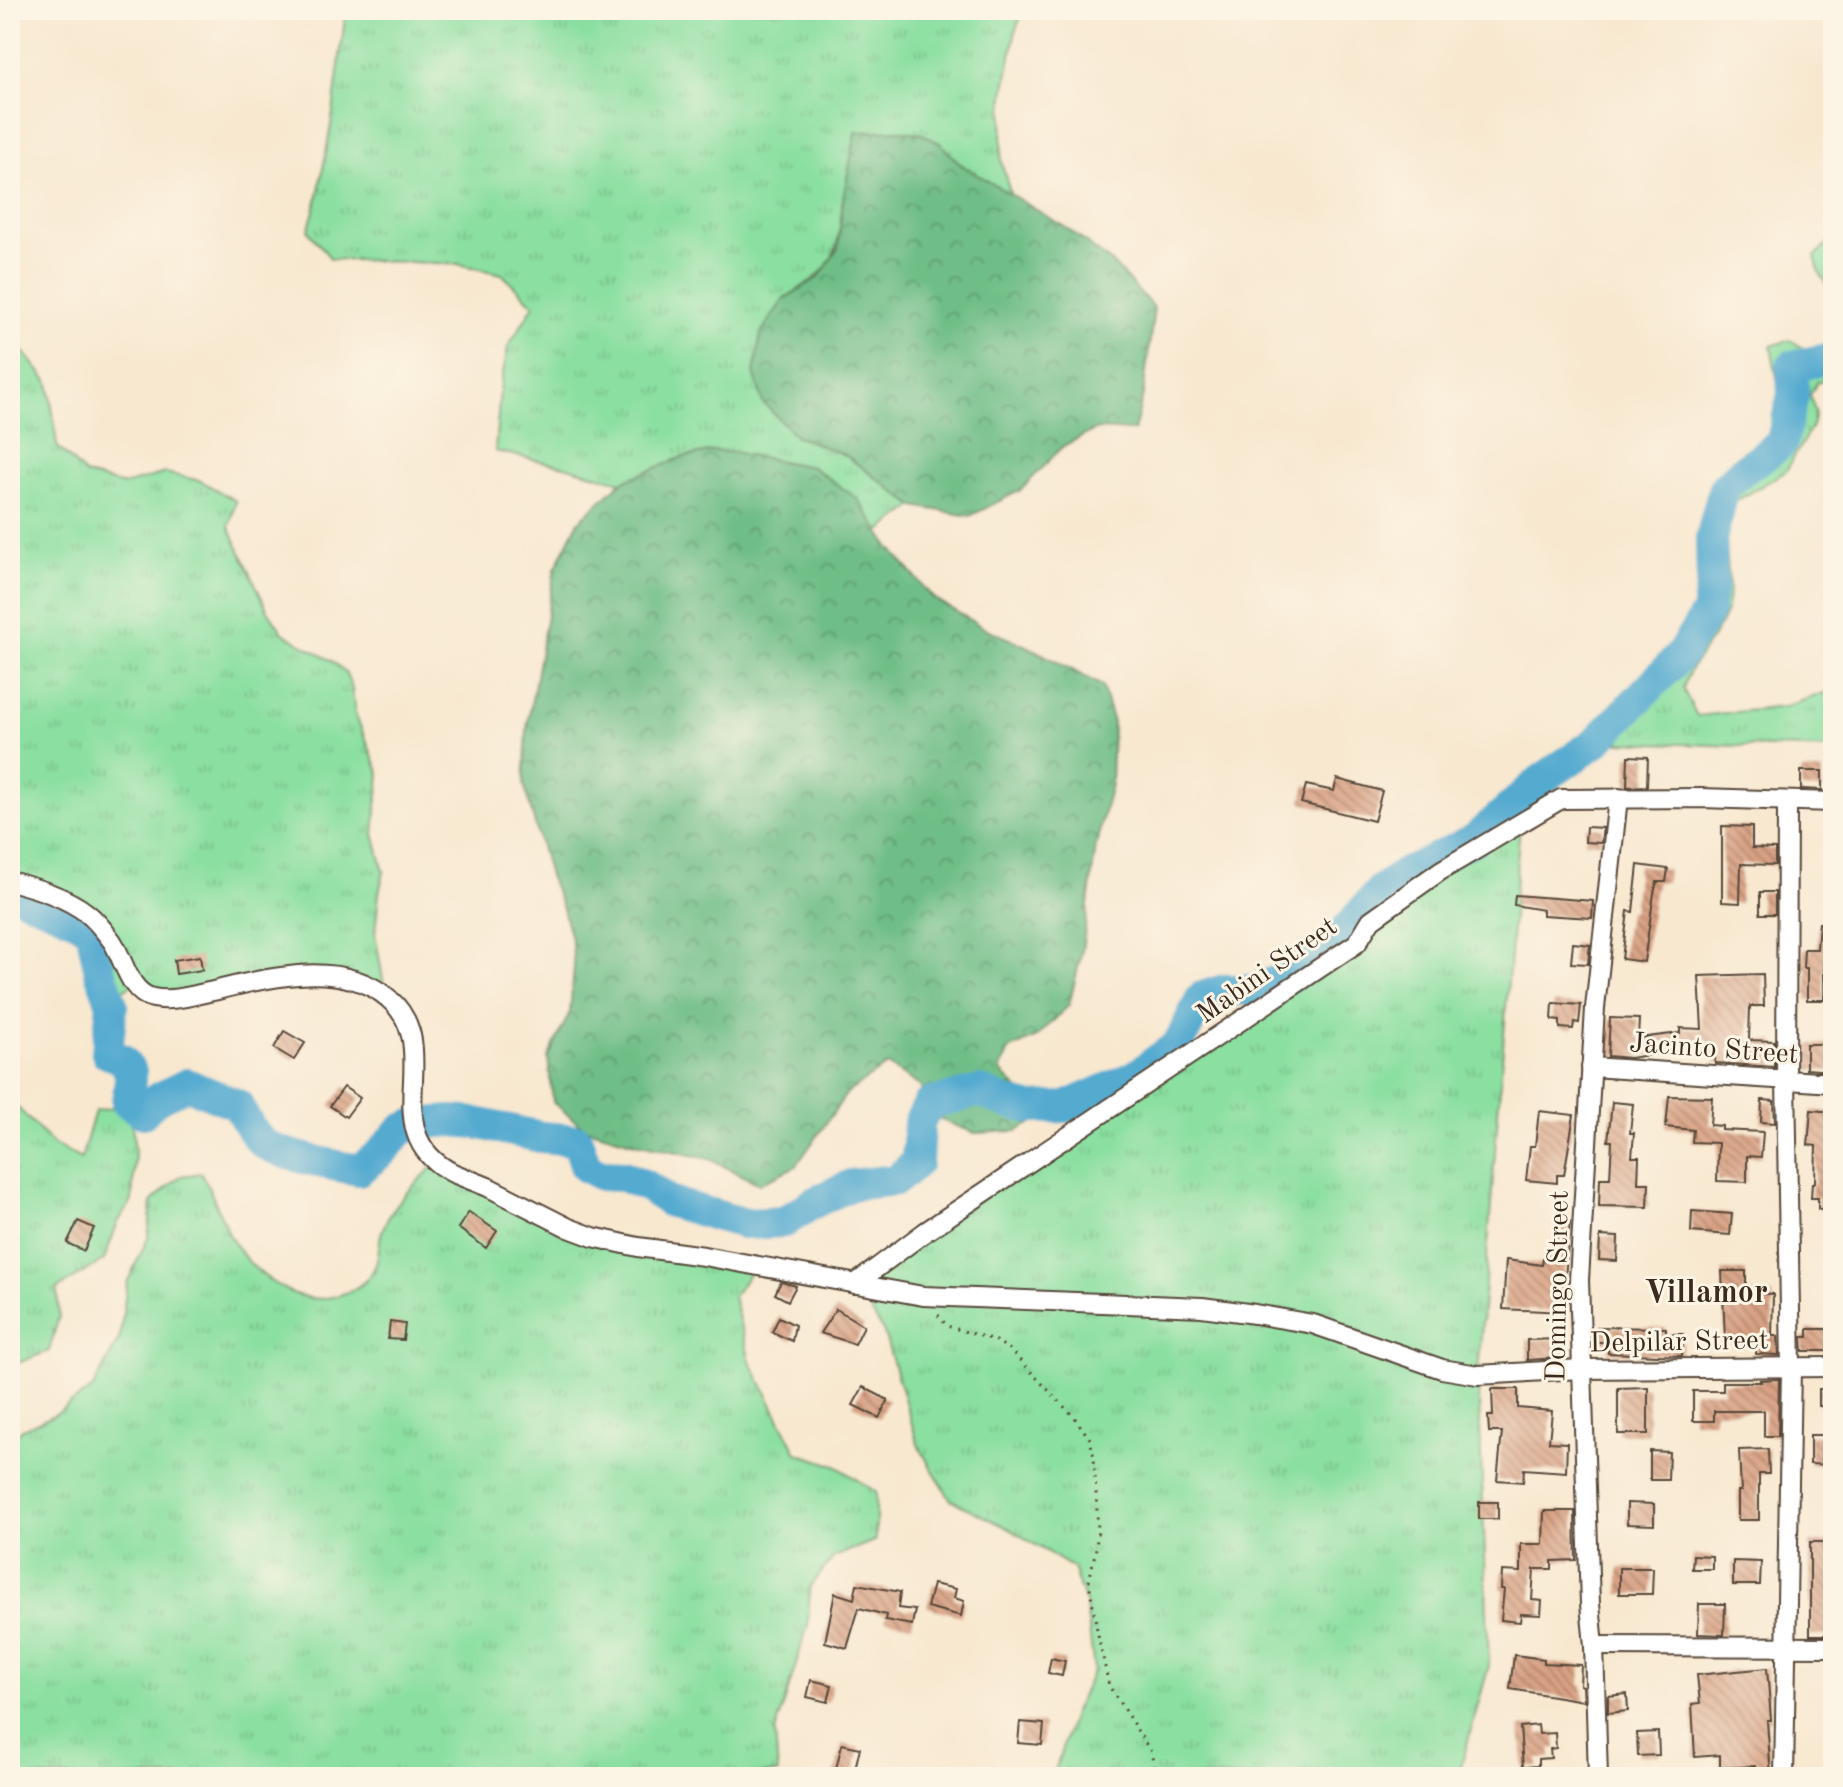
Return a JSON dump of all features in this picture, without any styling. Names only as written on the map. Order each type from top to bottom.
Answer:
[{"type":"street","name":"Domingo Street","points":[[1598,1777],[1579,1280],[1595,1008],[1618,798]]},
{"type":"street","name":"Mabini Street","points":[[855,1284],[925,1232],[1357,943],[1371,920],[1440,871],[1561,799],[1833,802]]},
{"type":"street","points":[[1784,1777],[1791,1367],[1786,1080],[1787,801]]},
{"type":"street","name":"Delpilar Street","points":[[10,881],[59,897],[87,913],[113,943],[134,984],[148,997],[174,999],[281,977],[311,974],[335,975],[386,996],[401,1010],[410,1025],[415,1133],[426,1155],[436,1164],[593,1237],[923,1296],[1202,1307],[1255,1314],[1313,1324],[1442,1369],[1478,1375],[1581,1369],[1833,1367]]},
{"type":"street","name":"Jacinto Street","points":[[1591,1067],[1833,1083]]},
{"type":"street","points":[[1594,1646],[1833,1647]]},
{"type":"path","points":[[923,1296],[947,1326],[994,1340],[1009,1349],[1088,1434],[1094,1458],[1098,1530],[1089,1582],[1097,1630],[1109,1686],[1151,1752],[1156,1777]]},
{"type":"green space","points":[[346,10],[1024,10],[1016,29],[1004,93],[1001,161],[1011,196],[960,164],[940,143],[843,199],[839,236],[831,260],[814,278],[783,299],[796,436],[845,455],[914,506],[879,532],[858,499],[683,457],[621,482],[495,451],[500,390],[508,347],[534,305],[502,274],[458,264],[331,259],[308,231],[317,201],[332,120]]},
{"type":"green space","points":[[900,130],[922,134],[940,143],[960,164],[1068,229],[1112,263],[1154,308],[1143,395],[1134,431],[1097,429],[1063,446],[1021,490],[970,516],[914,506],[845,455],[796,436],[763,403],[754,373],[761,333],[784,299],[819,277],[838,248],[843,199],[856,132]]},
{"type":"green space","points":[[1833,238],[1833,294],[1820,273],[1815,257]]},
{"type":"green space","points":[[10,330],[49,383],[57,446],[86,475],[124,485],[165,473],[201,481],[236,501],[229,527],[267,609],[283,633],[332,661],[346,673],[352,689],[355,714],[380,774],[374,834],[384,872],[375,934],[386,996],[335,975],[174,999],[133,984],[106,1001],[105,969],[96,949],[61,926],[10,907]]},
{"type":"green space","points":[[1790,340],[1814,354],[1833,358],[1833,382],[1817,382],[1810,395],[1815,412],[1812,426],[1786,471],[1735,502],[1726,536],[1727,607],[1718,629],[1692,668],[1683,689],[1697,716],[1784,707],[1833,690],[1833,749],[1619,742],[1641,696],[1670,659],[1700,601],[1703,557],[1700,525],[1709,496],[1728,474],[1764,446],[1777,419],[1779,388],[1771,346]]},
{"type":"green space","points":[[715,451],[812,467],[858,499],[890,548],[933,598],[984,628],[1029,647],[1102,686],[1113,723],[1111,784],[1096,845],[1082,951],[1069,1005],[1037,1037],[1009,1050],[1000,1071],[1044,1116],[1017,1131],[975,1133],[936,1118],[921,1087],[887,1065],[847,1093],[796,1166],[759,1184],[710,1159],[584,1128],[553,1102],[548,1058],[570,1012],[574,967],[572,943],[563,909],[549,876],[524,784],[527,728],[555,569],[578,522],[621,482],[683,457]]},
{"type":"green space","points":[[1520,823],[1478,1375],[1489,1665],[1458,1777],[1053,1777],[1073,1714],[1094,1669],[1086,1606],[1073,1568],[1010,1529],[951,1500],[919,1447],[884,1333],[855,1284],[1357,943],[1371,920]]},
{"type":"green space","points":[[10,1100],[54,1145],[81,1159],[95,1111],[113,1108],[131,1113],[135,1153],[132,1201],[118,1222],[104,1260],[57,1289],[59,1316],[49,1351],[10,1366]]},
{"type":"green space","points":[[436,1164],[569,1228],[755,1265],[733,1297],[750,1361],[797,1453],[836,1466],[876,1492],[876,1540],[834,1557],[810,1587],[808,1625],[775,1733],[778,1773],[704,1777],[11,1777],[10,1443],[22,1429],[54,1415],[93,1388],[120,1337],[127,1283],[148,1238],[152,1201],[181,1176],[201,1173],[229,1234],[246,1259],[286,1290],[317,1299],[351,1290],[367,1279],[377,1263],[382,1231],[392,1212],[405,1194]]},
{"type":"building","points":[[1628,756],[1648,757],[1647,786],[1627,787]]},
{"type":"building","points":[[1801,771],[1822,771],[1822,790],[1801,789]]},
{"type":"building","points":[[1337,779],[1382,791],[1374,821],[1301,803],[1306,785],[1334,791]]},
{"type":"building","points":[[1722,826],[1752,827],[1752,848],[1775,849],[1775,865],[1741,864],[1740,903],[1722,902]]},
{"type":"building","points":[[1586,827],[1603,828],[1601,843],[1585,842]]},
{"type":"building","points":[[1638,865],[1668,869],[1666,882],[1657,882],[1654,893],[1644,962],[1622,959],[1628,911],[1633,912]]},
{"type":"building","points":[[1760,892],[1775,892],[1775,914],[1760,914]]},
{"type":"building","points":[[1515,895],[1593,901],[1592,918],[1543,915],[1543,910],[1514,905]]},
{"type":"building","points":[[1819,923],[1833,924],[1833,969],[1824,969],[1824,1000],[1807,1000],[1804,949],[1817,949]]},
{"type":"building","points":[[1573,943],[1590,945],[1588,964],[1571,963]]},
{"type":"building","points":[[200,956],[202,970],[176,974],[174,960]]},
{"type":"building","points":[[1763,974],[1764,1006],[1750,1006],[1749,1040],[1774,1041],[1774,1067],[1715,1063],[1715,1053],[1674,1051],[1630,1058],[1608,1056],[1610,1018],[1639,1019],[1638,1038],[1680,1033],[1680,1028],[1702,1029],[1699,976]]},
{"type":"building","points":[[1553,1003],[1581,1005],[1579,1023],[1574,1022],[1573,1029],[1560,1028],[1560,1021],[1552,1020]]},
{"type":"building","points":[[284,1031],[305,1043],[294,1060],[274,1048]]},
{"type":"building","points":[[1806,1044],[1832,1044],[1831,1071],[1806,1069]]},
{"type":"building","points":[[344,1087],[360,1098],[346,1117],[330,1106]]},
{"type":"building","points":[[1669,1096],[1712,1097],[1710,1125],[1722,1126],[1722,1130],[1763,1132],[1761,1157],[1747,1156],[1747,1182],[1717,1181],[1718,1143],[1692,1142],[1693,1130],[1666,1127]]},
{"type":"building","points":[[1762,1100],[1774,1101],[1775,1123],[1761,1122]]},
{"type":"building","points":[[1612,1102],[1633,1104],[1630,1133],[1634,1133],[1632,1157],[1639,1157],[1638,1183],[1649,1183],[1648,1207],[1599,1206],[1600,1178],[1610,1178],[1612,1141],[1608,1141]]},
{"type":"building","points":[[1811,1110],[1833,1112],[1833,1209],[1818,1209],[1818,1198],[1811,1198],[1812,1183],[1815,1183],[1816,1146],[1808,1145]]},
{"type":"building","points":[[1539,1111],[1574,1115],[1564,1175],[1557,1175],[1557,1183],[1526,1180],[1530,1146],[1535,1146]]},
{"type":"building","points":[[1692,1211],[1732,1214],[1730,1235],[1691,1232]]},
{"type":"building","points":[[469,1212],[497,1231],[486,1248],[458,1228]]},
{"type":"building","points":[[1557,1220],[1570,1221],[1562,1312],[1503,1309],[1506,1260],[1542,1265],[1543,1258],[1553,1258]]},
{"type":"building","points":[[78,1221],[94,1228],[84,1251],[67,1243]]},
{"type":"building","points":[[1600,1236],[1618,1237],[1617,1261],[1599,1260]]},
{"type":"building","points":[[1722,1271],[1746,1271],[1746,1293],[1773,1294],[1772,1336],[1778,1336],[1779,1355],[1756,1354],[1756,1339],[1725,1339]]},
{"type":"building","points":[[781,1282],[796,1286],[788,1301],[775,1294]]},
{"type":"building","points":[[836,1309],[864,1326],[855,1344],[820,1333]]},
{"type":"building","points":[[779,1317],[795,1325],[792,1341],[772,1332]]},
{"type":"building","points":[[390,1322],[405,1324],[403,1340],[388,1339]]},
{"type":"building","points":[[1597,1327],[1666,1328],[1666,1334],[1683,1334],[1682,1356],[1608,1353],[1608,1342],[1597,1342]]},
{"type":"building","points":[[1808,1329],[1829,1329],[1830,1351],[1803,1351],[1802,1337],[1808,1337]]},
{"type":"building","points":[[1560,1339],[1560,1358],[1527,1360],[1527,1340]]},
{"type":"building","points":[[1779,1379],[1778,1436],[1764,1436],[1764,1411],[1714,1411],[1714,1421],[1693,1421],[1693,1391],[1723,1391],[1723,1382]]},
{"type":"building","points":[[863,1387],[888,1400],[879,1418],[853,1405]]},
{"type":"building","points":[[1648,1387],[1648,1434],[1618,1434],[1618,1388]]},
{"type":"building","points":[[1492,1389],[1518,1389],[1518,1408],[1552,1411],[1549,1442],[1567,1443],[1566,1472],[1524,1469],[1523,1482],[1497,1480],[1502,1432],[1489,1432],[1488,1416],[1493,1416]]},
{"type":"building","points":[[1819,1389],[1833,1389],[1833,1406],[1819,1406]]},
{"type":"building","points":[[1810,1435],[1833,1435],[1833,1465],[1810,1464]]},
{"type":"building","points":[[1768,1449],[1769,1474],[1759,1474],[1759,1520],[1738,1520],[1738,1491],[1741,1491],[1739,1450]]},
{"type":"building","points":[[1650,1451],[1669,1452],[1668,1480],[1650,1480]]},
{"type":"building","points":[[1479,1502],[1498,1502],[1498,1519],[1479,1519]]},
{"type":"building","points":[[1627,1503],[1654,1504],[1654,1525],[1627,1524]]},
{"type":"building","points":[[1544,1511],[1575,1511],[1576,1560],[1552,1561],[1552,1569],[1534,1569],[1532,1600],[1542,1601],[1541,1615],[1521,1614],[1520,1622],[1501,1620],[1502,1571],[1521,1572],[1521,1544],[1543,1544]]},
{"type":"building","points":[[1810,1542],[1833,1542],[1833,1635],[1810,1635]]},
{"type":"building","points":[[1693,1555],[1712,1556],[1712,1569],[1692,1569]]},
{"type":"building","points":[[1733,1561],[1761,1562],[1760,1585],[1733,1585]]},
{"type":"building","points":[[1619,1568],[1653,1568],[1652,1594],[1619,1594]]},
{"type":"building","points":[[857,1584],[900,1592],[898,1608],[915,1610],[912,1625],[885,1620],[886,1615],[859,1608],[847,1648],[825,1642],[835,1593],[854,1599]]},
{"type":"building","points":[[933,1584],[956,1589],[954,1598],[964,1601],[961,1616],[927,1607]]},
{"type":"building","points":[[1699,1604],[1725,1604],[1724,1635],[1698,1634]]},
{"type":"building","points":[[1514,1655],[1544,1659],[1544,1663],[1581,1665],[1580,1685],[1583,1686],[1584,1701],[1510,1689]]},
{"type":"building","points":[[1051,1658],[1065,1661],[1062,1676],[1048,1673]]},
{"type":"building","points":[[1767,1668],[1771,1777],[1754,1777],[1755,1766],[1720,1768],[1720,1755],[1695,1757],[1692,1704],[1700,1703],[1697,1675]]},
{"type":"building","points":[[811,1680],[832,1685],[828,1702],[807,1697]]},
{"type":"building","points":[[1627,1694],[1628,1711],[1608,1713],[1608,1696]]},
{"type":"building","points":[[1020,1722],[1044,1724],[1042,1745],[1018,1743]]},
{"type":"building","points":[[1538,1725],[1539,1734],[1555,1733],[1556,1748],[1550,1749],[1551,1758],[1538,1759],[1538,1766],[1523,1767],[1520,1727]]},
{"type":"building","points":[[1658,1732],[1659,1755],[1638,1756],[1637,1733]]},
{"type":"building","points":[[842,1744],[860,1748],[853,1777],[834,1777]]},
{"type":"waterway","points":[[10,891],[80,921],[92,933],[100,972],[112,1004],[107,1053],[121,1059],[131,1072],[127,1102],[143,1113],[155,1100],[187,1084],[238,1105],[254,1133],[270,1147],[359,1170],[382,1152],[401,1130],[415,1124],[476,1123],[541,1137],[577,1140],[586,1167],[601,1175],[623,1176],[648,1187],[670,1202],[746,1224],[784,1222],[815,1202],[851,1185],[896,1180],[917,1162],[919,1123],[929,1104],[980,1091],[1004,1102],[1030,1108],[1066,1107],[1134,1077],[1178,1045],[1202,997],[1224,990],[1254,990],[1295,974],[1337,940],[1381,890],[1406,873],[1475,839],[1540,781],[1596,742],[1679,657],[1707,613],[1712,582],[1711,539],[1724,488],[1743,470],[1781,444],[1793,396],[1792,366],[1833,358]]},
{"type":"district","name":"Villamor","points":[[1706,1291]]}]
